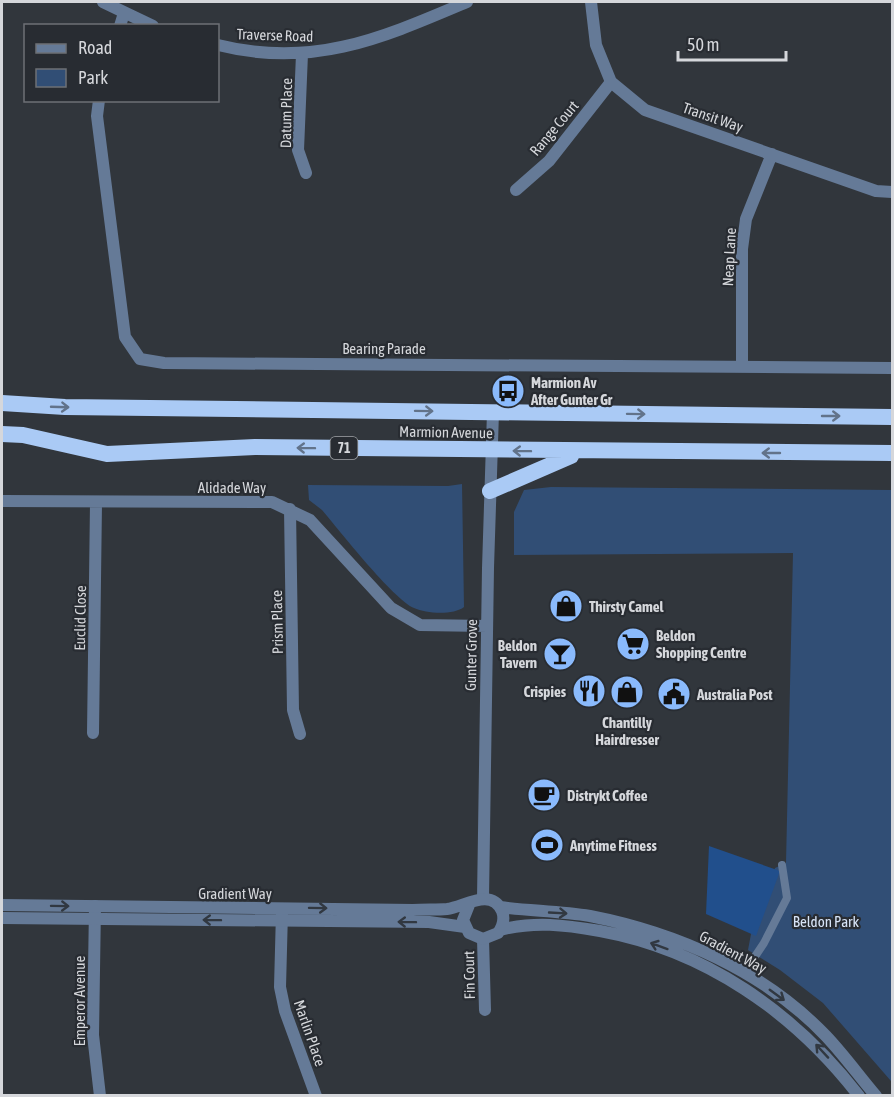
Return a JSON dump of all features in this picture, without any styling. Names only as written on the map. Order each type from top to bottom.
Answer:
[{"type":"highway","name":"Marmion Avenue","points":[[2,404],[65,407],[892,417]]},
{"type":"highway","name":"Marmion Avenue","points":[[2,434],[23,435],[107,454],[255,447],[580,452],[892,453]]},
{"type":"highway","points":[[490,491],[580,452]]},
{"type":"street","points":[[103,2],[122,19],[144,24]]},
{"type":"street","name":"Traverse Road","points":[[219,45],[238,50],[302,54],[346,48],[393,34],[467,2]]},
{"type":"street","name":"Transit Way","points":[[591,2],[596,45],[611,82],[645,110],[876,191],[892,192]]},
{"type":"street","name":"Datum Place","points":[[302,54],[298,150],[306,173]]},
{"type":"street","name":"Range Court","points":[[516,190],[549,161],[611,82]]},
{"type":"street","name":"Bearing Parade","points":[[99,102],[98,116],[125,337],[140,359],[164,363],[742,365],[892,368]]},
{"type":"street","name":"Neap Lane","points":[[742,365],[742,249],[746,219],[772,154]]},
{"type":"street","name":"Gunter Grove","points":[[483,899],[493,412]]},
{"type":"street","name":"Alidade Way","points":[[2,501],[272,502],[310,520],[391,608],[405,618],[420,625],[487,626]]},
{"type":"street","name":"Euclid Close","points":[[93,733],[96,502]]},
{"type":"street","name":"Prism Place","points":[[290,509],[293,710],[300,734]]},
{"type":"street","points":[[483,899],[492,901],[500,907],[504,918],[501,930],[491,938],[483,939],[472,936],[465,927],[464,914],[469,905],[483,899]]},
{"type":"street","name":"Gradient Way","points":[[2,905],[95,913]]},
{"type":"street","name":"Gradient Way","points":[[2,918],[95,913],[282,914],[448,909],[469,905]]},
{"type":"street","name":"Gradient Way","points":[[500,907],[611,920],[682,942],[744,973],[790,1004],[826,1036],[876,1095]]},
{"type":"street","name":"Emperor Avenue","points":[[95,913],[93,1035],[100,1095]]},
{"type":"street","name":"Gradient Way","points":[[282,914],[429,922],[465,927]]},
{"type":"street","name":"Marlin Place","points":[[282,914],[280,987],[285,1011],[316,1095]]},
{"type":"street","name":"Gradient Way","points":[[501,930],[538,923],[577,927],[653,944],[681,955],[740,986],[791,1022],[827,1056],[859,1095]]},
{"type":"street","name":"Fin Court","points":[[483,939],[485,1010]]},
{"type":"lane","points":[[744,973],[764,943],[787,898],[782,865]]},
{"type":"green space","points":[[462,484],[464,607],[460,610],[440,613],[414,608],[393,592],[322,510],[309,500],[308,485],[448,486]]},
{"type":"green space","name":"Beldon Park","points":[[551,487],[892,490],[891,1081],[823,1003],[780,970],[748,950],[754,918],[775,868],[786,863],[793,553],[514,555],[514,512],[524,490]]},
{"type":"shaded area","points":[[709,846],[780,871],[756,936],[706,914]]},
{"type":"place","name":"Marmion Av After Gunter Gr","points":[[508,391]]},
{"type":"place","name":"Thirsty Camel","points":[[566,606]]},
{"type":"place","name":"Beldon Shopping Centre","points":[[633,644]]},
{"type":"place","name":"Beldon Tavern","points":[[560,654]]},
{"type":"place","name":"Crispies","points":[[589,691]]},
{"type":"place","name":"Chantilly Hairdresser","points":[[627,692]]},
{"type":"place","name":"Australia Post","points":[[674,694]]},
{"type":"place","name":"Distrykt Coffee","points":[[544,795]]},
{"type":"place","name":"Anytime Fitness","points":[[547,845]]}]
